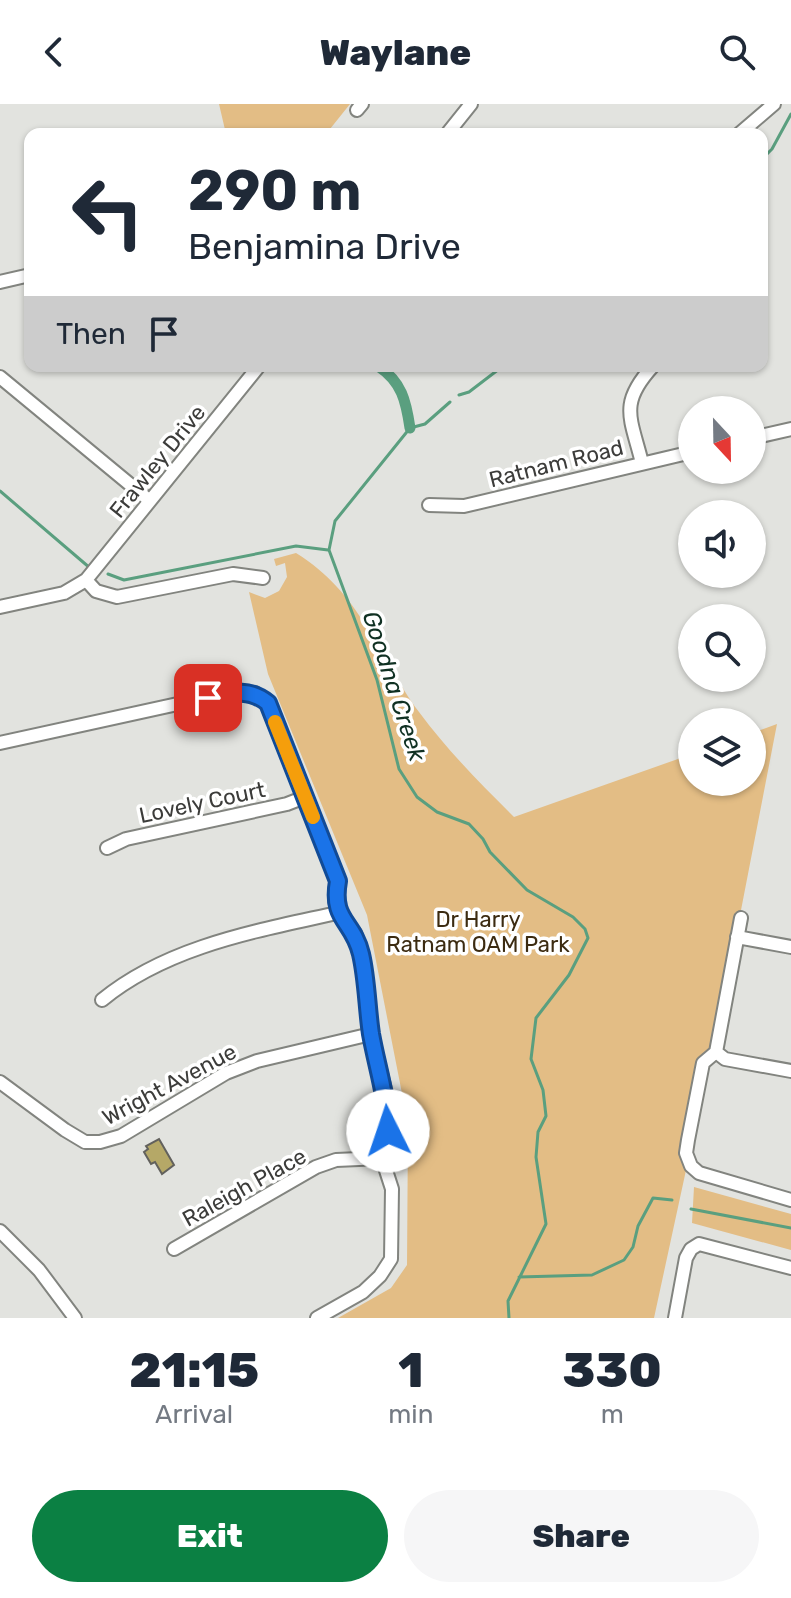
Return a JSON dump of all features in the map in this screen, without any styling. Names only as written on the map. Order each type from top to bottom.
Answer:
[{"type":"street","points":[[452,128],[471,104]]},
{"type":"street","points":[[746,128],[774,104]]},
{"type":"street","points":[[0,282],[24,276]]},
{"type":"street","name":"Frawley Drive","points":[[86,580],[254,372]]},
{"type":"street","points":[[642,463],[628,406],[632,393],[648,372]]},
{"type":"street","points":[[0,377],[150,501]]},
{"type":"street","points":[[766,435],[791,429]]},
{"type":"street","name":"Ratnam Road","points":[[429,505],[464,506],[678,455]]},
{"type":"street","points":[[0,607],[64,593],[86,580],[96,591],[117,597],[233,574],[263,578]]},
{"type":"street","points":[[0,743],[237,691],[255,693],[268,703],[338,881],[335,898],[337,913],[355,933],[371,1034],[387,1097],[388,1131],[382,1158],[392,1189],[391,1259],[380,1276],[363,1292],[317,1318]]},
{"type":"street","name":"Lovely Court","points":[[107,848],[126,839],[287,804],[305,797]]},
{"type":"street","points":[[102,1000],[117,987],[209,943],[337,913]]},
{"type":"street","points":[[741,918],[715,1043],[716,1052],[725,1059],[791,1071]]},
{"type":"street","points":[[737,937],[791,947]]},
{"type":"street","name":"Wright Avenue","points":[[0,1082],[65,1130],[85,1142],[100,1142],[121,1136],[226,1073],[257,1061],[371,1034]]},
{"type":"street","points":[[716,1052],[703,1063],[686,1153],[691,1166],[699,1173],[791,1200]]},
{"type":"street","name":"Raleigh Place","points":[[174,1249],[316,1167],[336,1160],[382,1158]]},
{"type":"street","points":[[0,1231],[39,1270],[75,1318]]},
{"type":"street","points":[[675,1318],[686,1258],[691,1249],[699,1244],[791,1268]]},
{"type":"green space","points":[[219,104],[350,104],[331,128],[225,128]]},
{"type":"green space","name":"Dr Harry Ratnam OAM Park","points":[[296,553],[337,586],[366,625],[419,712],[464,766],[514,817],[678,759],[678,796],[763,796],[730,967],[654,1318],[338,1318],[391,1288],[407,1265],[408,1124],[367,915],[268,674],[249,592],[265,598],[279,591],[287,577],[285,563],[276,566],[274,559]]},
{"type":"green space","points":[[777,724],[766,781],[766,728]]},
{"type":"green space","points":[[694,1187],[791,1214],[791,1250],[692,1223]]},
{"type":"building","points":[[159,1139],[174,1165],[162,1174],[144,1152],[148,1149],[146,1146]]},
{"type":"waterway","name":"Goodna Creek","points":[[768,153],[791,114]]},
{"type":"waterway","points":[[386,372],[402,393],[410,428]]},
{"type":"waterway","name":"Goodna Creek","points":[[459,395],[469,392],[495,372]]},
{"type":"waterway","name":"Goodna Creek","points":[[450,402],[425,424],[410,428],[335,521],[329,550],[377,680],[399,769],[417,797],[437,812],[469,824],[490,852],[527,890],[573,917],[585,929],[588,938],[569,975],[536,1018],[531,1059],[543,1090],[546,1116],[538,1132],[536,1157],[546,1224],[508,1301],[509,1318]]},
{"type":"waterway","points":[[0,491],[90,568]]},
{"type":"waterway","points":[[108,574],[124,580],[296,546],[328,550]]},
{"type":"waterway","points":[[519,1277],[592,1275],[624,1260],[633,1247],[638,1226],[653,1198],[672,1200]]},
{"type":"waterway","points":[[691,1209],[791,1228]]},
{"type":"slow traffic","points":[[275,722],[313,817]]},
{"type":"route","points":[[208,698],[237,691],[255,693],[268,703],[338,881],[335,898],[337,913],[355,933],[371,1034],[387,1097],[388,1131]]}]
